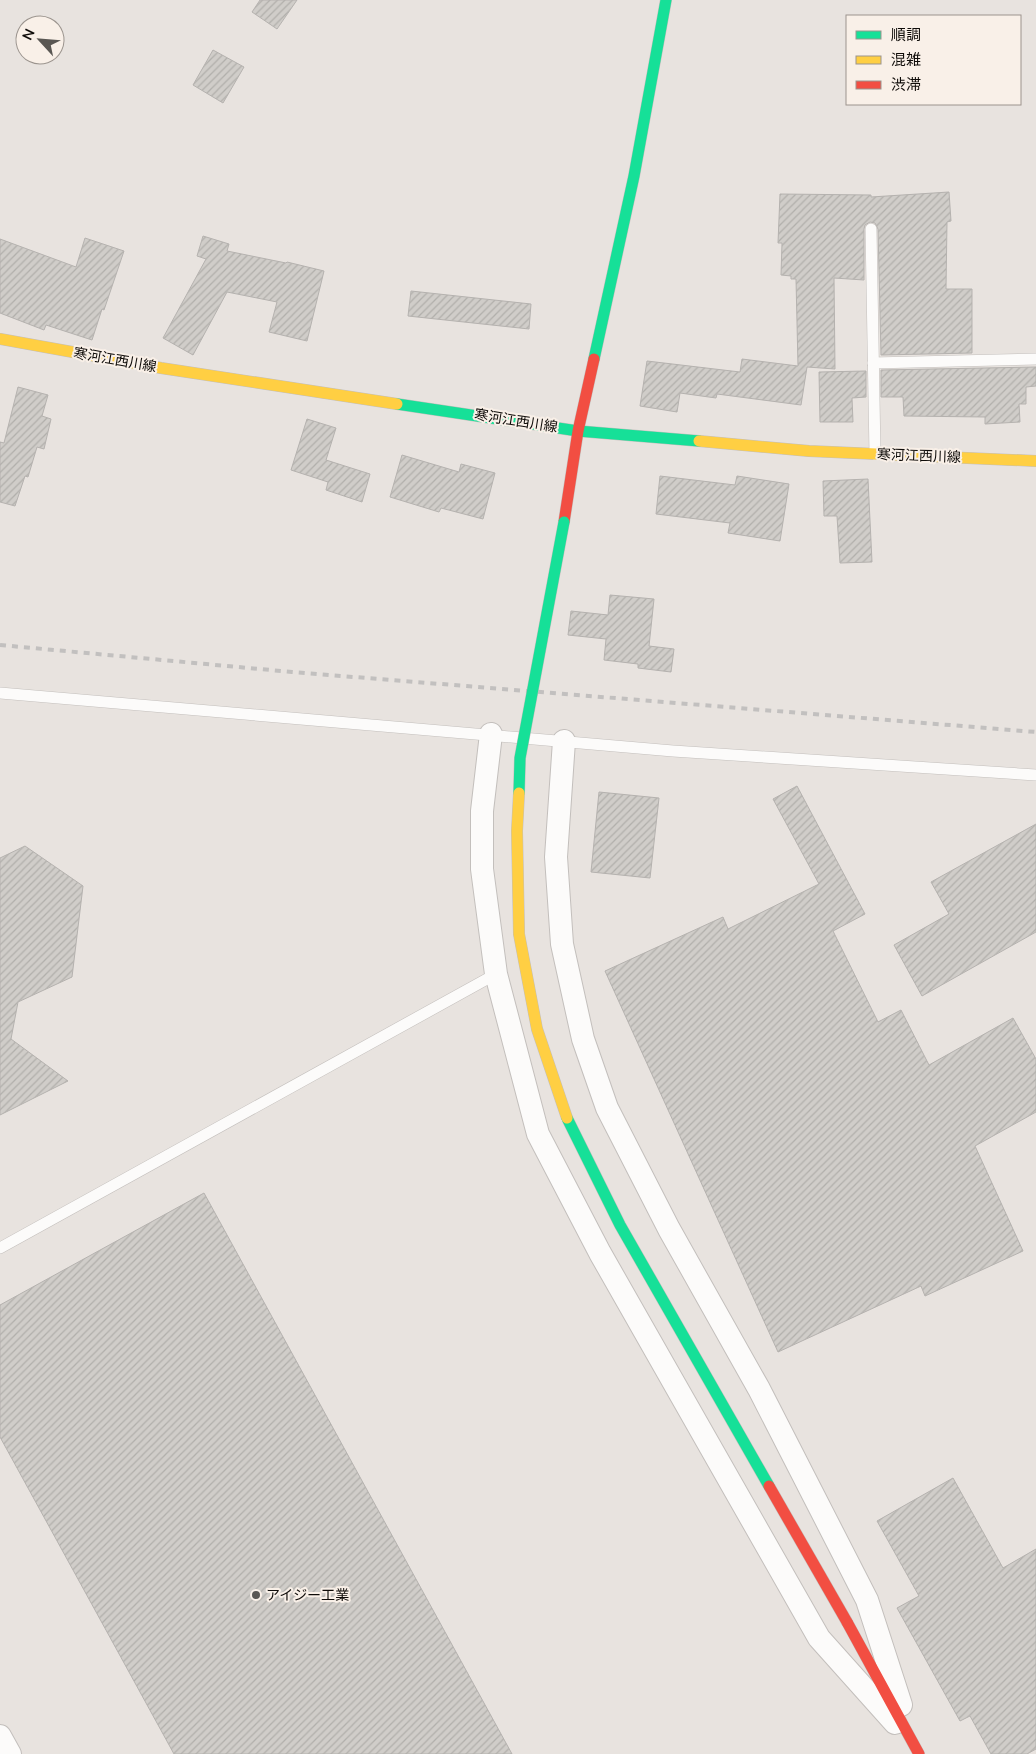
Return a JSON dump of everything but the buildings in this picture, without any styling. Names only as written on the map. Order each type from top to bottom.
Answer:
[{"type":"street","points":[[666,0],[634,176],[578,430],[564,522],[520,758],[517,831],[519,934],[538,1029],[564,1111],[620,1224],[847,1622],[917,1750]]},
{"type":"street","name":"寒河江西川線","points":[[0,340],[161,368],[578,430],[808,451],[1036,461]]},
{"type":"street","points":[[491,734],[482,810],[482,869],[496,974],[538,1134],[600,1253],[819,1638],[917,1750]]},
{"type":"street","points":[[564,741],[556,857],[562,944],[583,1038],[607,1108],[668,1228],[759,1389],[867,1600],[917,1750]]},
{"type":"street","points":[[0,1736],[10,1754]]},
{"type":"lane","points":[[871,229],[875,454]]},
{"type":"lane","points":[[873,363],[1036,360]]},
{"type":"lane","points":[[0,694],[491,734],[673,751],[1036,775]]},
{"type":"lane","points":[[0,1248],[496,974]]},
{"type":"railway","points":[[0,645],[292,672],[1036,732]]},
{"type":"traffic: fast","points":[[594,359],[634,176],[666,0]]},
{"type":"traffic: fast","points":[[397,404],[578,431],[699,441]]},
{"type":"traffic: fast","points":[[519,793],[520,758],[564,522]]},
{"type":"traffic: fast","points":[[567,1118],[620,1225],[769,1486]]},
{"type":"traffic: slow","points":[[0,339],[161,368],[397,404]]},
{"type":"traffic: slow","points":[[699,441],[809,451],[1036,461]]},
{"type":"traffic: slow","points":[[519,793],[517,831],[519,934],[537,1029],[567,1118]]},
{"type":"traffic: jam","points":[[564,522],[578,431],[594,359]]},
{"type":"traffic: jam","points":[[769,1486],[847,1622]]},
{"type":"traffic: jam","points":[[847,1622],[919,1754]]},
{"type":"place","name":"アイジー工業","points":[[256,1595]]}]
